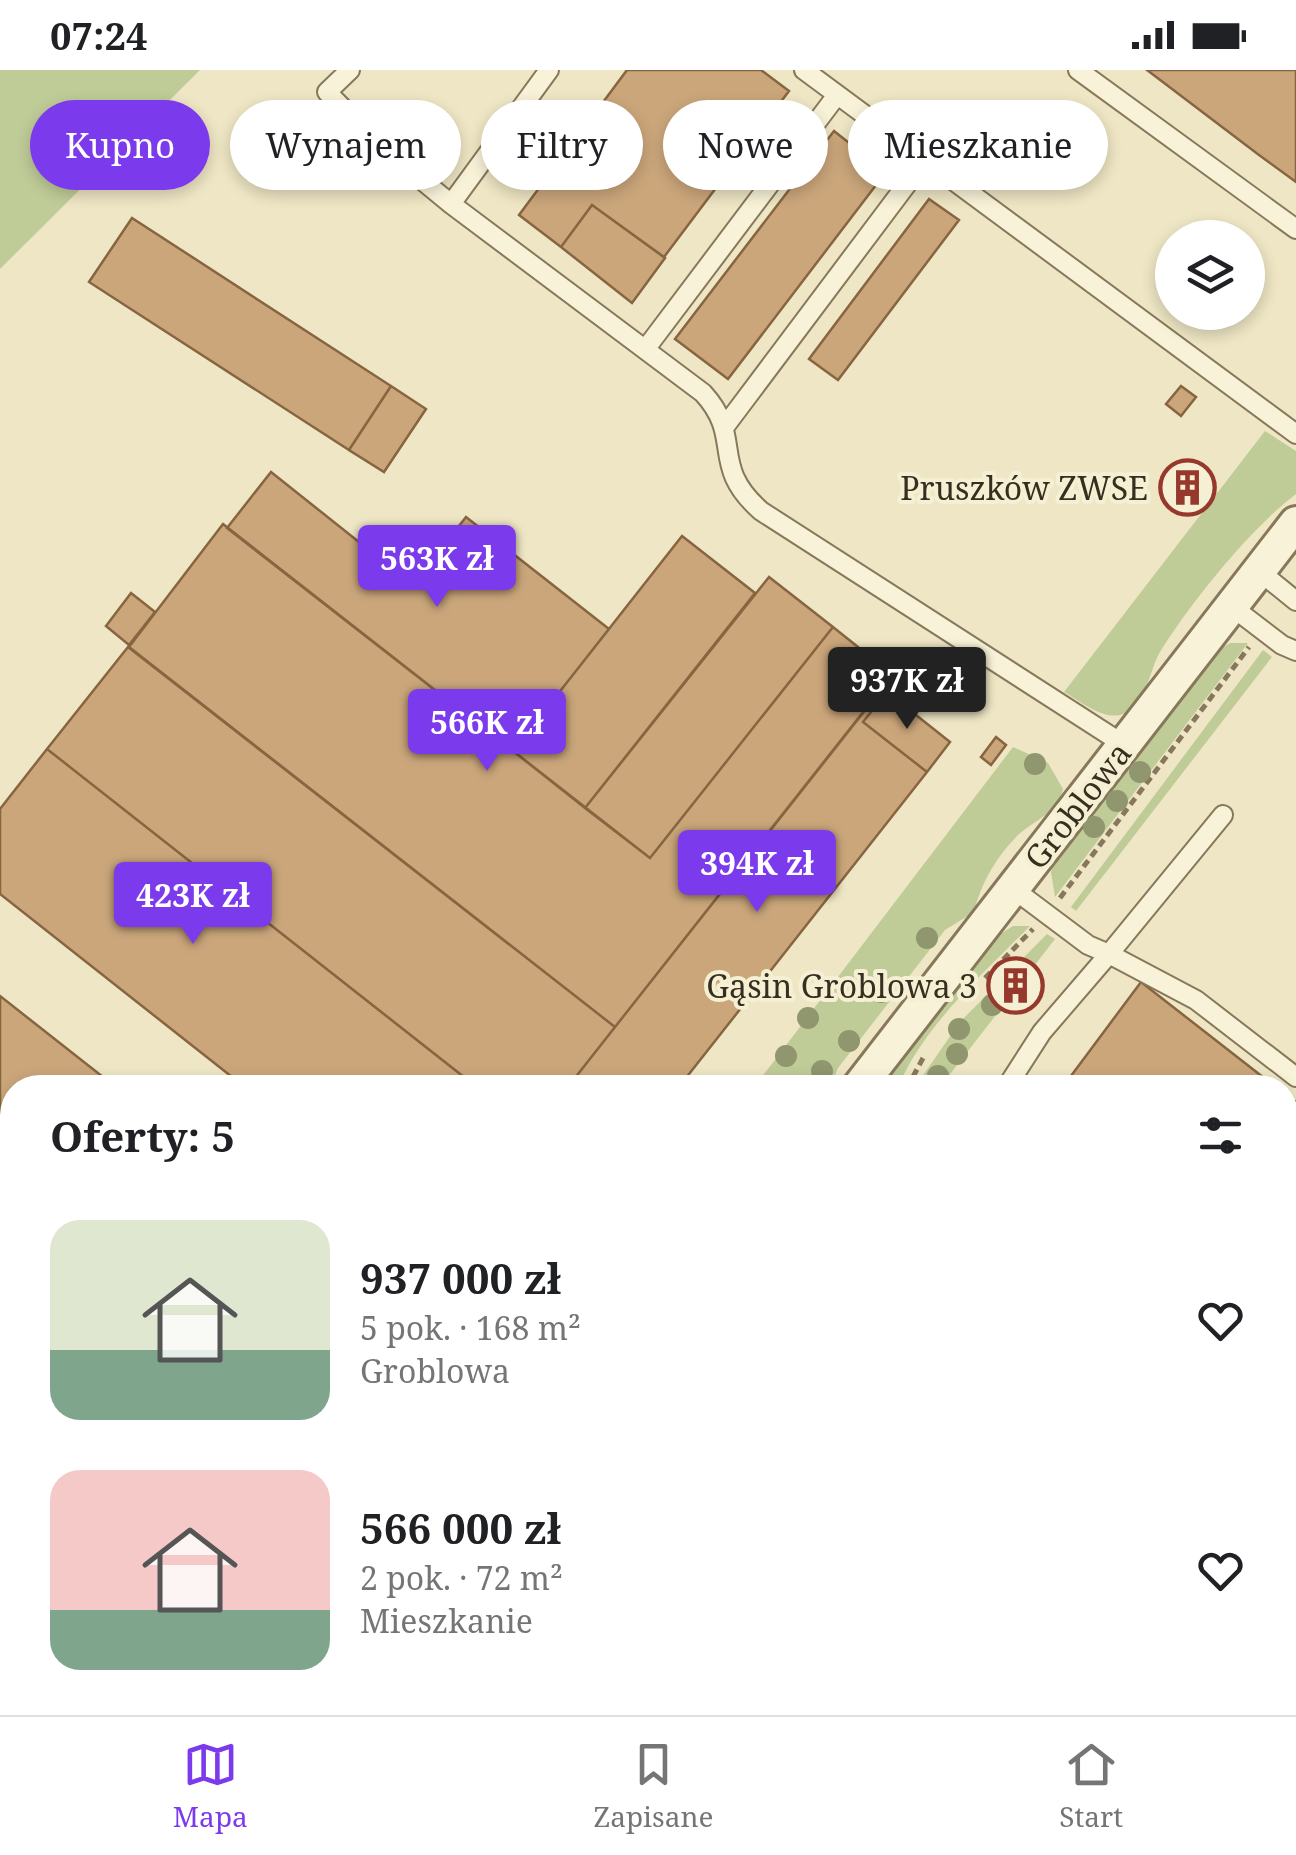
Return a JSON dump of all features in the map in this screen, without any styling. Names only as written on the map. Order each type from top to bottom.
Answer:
[{"type":"street","name":"Groblowa","points":[[868,1075],[1296,522]]},
{"type":"lane","points":[[350,70],[328,92],[377,144],[703,392],[726,426],[728,468],[739,492],[761,511],[1123,744]]},
{"type":"lane","points":[[451,204],[549,70]]},
{"type":"lane","points":[[804,70],[848,103]]},
{"type":"lane","points":[[1078,70],[1296,228]]},
{"type":"lane","points":[[647,347],[837,95]]},
{"type":"lane","points":[[726,426],[903,190]]},
{"type":"lane","points":[[966,190],[1296,434]]},
{"type":"lane","points":[[1259,571],[1296,600]]},
{"type":"lane","points":[[1232,606],[1282,646],[1296,651]]},
{"type":"lane","points":[[1014,1075],[1042,1032],[1223,815]]},
{"type":"lane","points":[[1012,888],[1088,945],[1196,1000],[1293,1075]]},
{"type":"path","points":[[1058,902],[1252,644]]},
{"type":"path","points":[[976,987],[1036,926]]},
{"type":"path","points":[[915,1075],[933,1045]]},
{"type":"green space","points":[[0,70],[200,70],[170,100],[30,100],[30,190],[79,190],[0,269]]},
{"type":"green space","points":[[1265,431],[1296,451],[1296,494],[1241,546],[1188,611],[1160,652],[1136,706],[1113,716],[1064,692]]},
{"type":"green space","points":[[1230,643],[1248,643],[1055,897],[1051,872],[1056,858],[1214,653]]},
{"type":"green space","points":[[1263,650],[1272,657],[1076,911],[1071,907]]},
{"type":"green space","points":[[1013,747],[1048,763],[1063,789],[1056,804],[1003,852],[985,881],[974,912],[945,930],[835,1075],[763,1075]]},
{"type":"green space","points":[[1013,926],[1030,926],[939,1021],[904,1075],[888,1075],[994,938]]},
{"type":"green space","points":[[1047,934],[1055,939],[949,1075],[923,1075],[960,1022]]},
{"type":"building","points":[[627,70],[761,70],[789,91],[782,100],[663,100],[663,190],[714,190],[664,257],[592,205],[561,247],[519,215],[538,190],[643,190],[643,100],[605,100]]},
{"type":"building","points":[[1147,70],[1296,70],[1296,182],[1259,155]]},
{"type":"building","points":[[834,131],[848,142],[848,190],[872,190],[728,379],[675,339],[789,190],[828,190],[828,139]]},
{"type":"building","points":[[929,199],[959,220],[838,380],[809,359]]},
{"type":"building","points":[[592,205],[665,258],[632,303],[561,247]]},
{"type":"building","points":[[132,218],[391,386],[349,450],[89,282]]},
{"type":"building","points":[[391,386],[426,409],[384,472],[349,450]]},
{"type":"building","points":[[1181,386],[1196,397],[1181,416],[1166,404]]},
{"type":"building","points":[[271,472],[413,585],[466,517],[609,629],[513,751],[227,528]]},
{"type":"building","name":"Pruszków ZWSE","points":[[1190,475],[1199,481],[1183,502],[1174,495]]},
{"type":"building","points":[[223,524],[650,858],[833,627],[893,675],[615,1027],[129,647]]},
{"type":"building","points":[[682,536],[755,593],[585,808],[513,751]]},
{"type":"building","points":[[769,577],[833,627],[650,858],[585,808]]},
{"type":"building","points":[[131,593],[155,612],[129,645],[106,626]]},
{"type":"building","points":[[128,647],[615,1027],[577,1075],[461,1075],[47,749]]},
{"type":"building","points":[[882,688],[887,692],[863,722],[927,772],[688,1075],[577,1075]]},
{"type":"building","points":[[887,692],[950,742],[927,772],[863,722]]},
{"type":"building","points":[[996,737],[1006,745],[991,765],[981,757]]},
{"type":"building","points":[[47,749],[461,1075],[230,1075],[0,894],[0,809]]},
{"type":"building","points":[[1141,982],[1260,1075],[1072,1075]]},
{"type":"building","points":[[0,996],[100,1075],[0,1075]]},
{"type":"place","name":"Pruszków ZWSE","points":[[1187,487]]},
{"type":"place","name":"Gąsin Groblowa 3","points":[[1016,985]]}]
